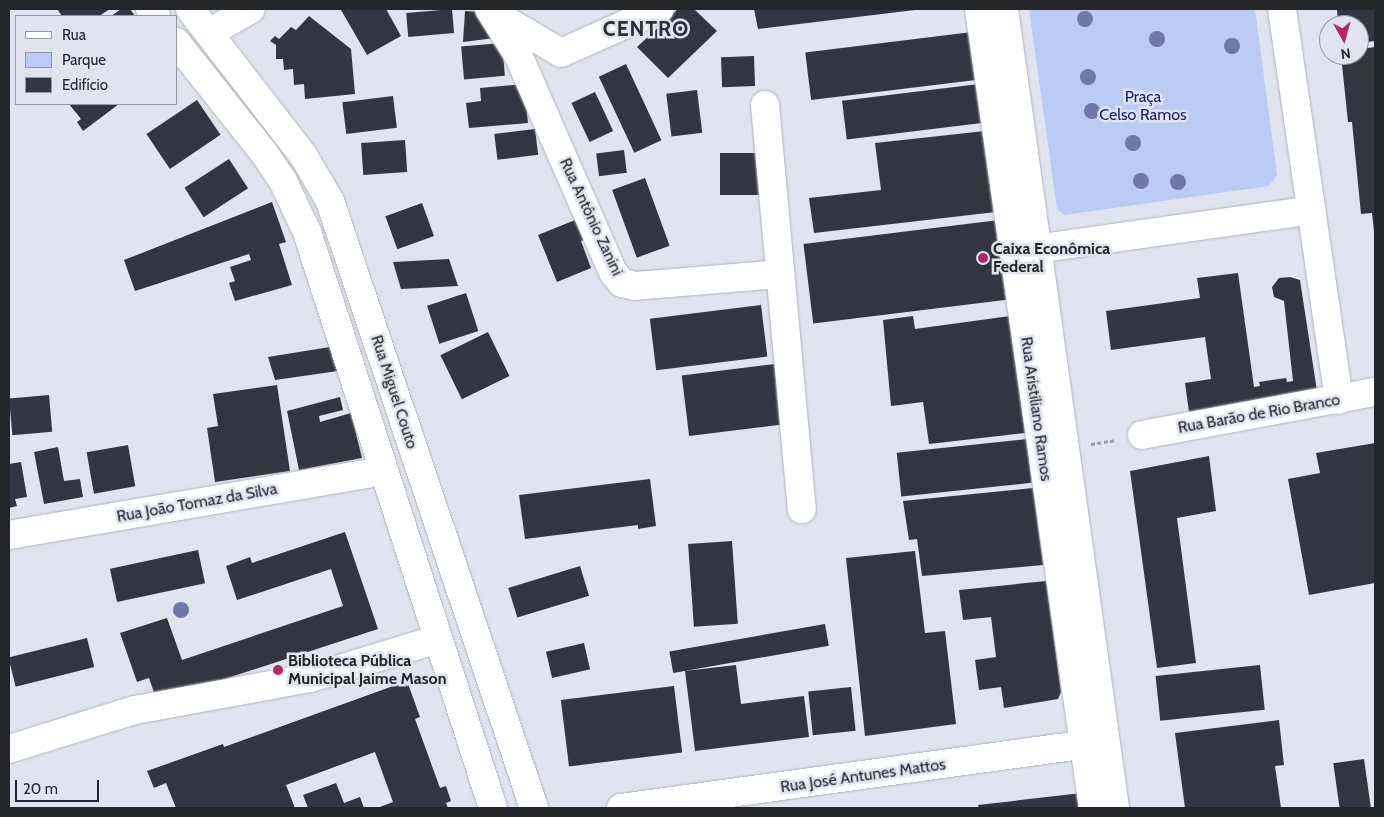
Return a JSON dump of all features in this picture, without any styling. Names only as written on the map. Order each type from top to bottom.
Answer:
[{"type":"street","name":"Rua Miguel Couto","points":[[190,9],[303,155],[336,218],[533,808]]},
{"type":"street","points":[[180,47],[182,37],[189,29],[199,27],[209,33],[251,9]]},
{"type":"street","points":[[490,10],[561,53],[660,9]]},
{"type":"street","name":"Rua Aristiliano Ramos","points":[[979,9],[1025,251],[1093,744],[1115,808]]},
{"type":"street","name":"Rua Aristiliano Ramos","points":[[1004,9],[1025,251]]},
{"type":"street","points":[[1282,9],[1339,400]]},
{"type":"street","name":"Rua Antônio Zanini","points":[[490,10],[519,57],[613,272],[622,283],[635,286],[781,274]]},
{"type":"street","name":"Rua Miguel Couto","points":[[180,47],[278,174],[308,232],[493,808]]},
{"type":"street","points":[[765,105],[802,509]]},
{"type":"street","points":[[1025,251],[1311,210]]},
{"type":"street","points":[[308,232],[336,218]]},
{"type":"street","name":"Rua Barão de Rio Branco","points":[[1142,435],[1375,392]]},
{"type":"street","name":"Rua Aristiliano Ramos","points":[[1047,408],[1064,449],[1093,744],[1093,808]]},
{"type":"street","name":"Rua João Tomaz da Silva","points":[[9,535],[384,471]]},
{"type":"street","points":[[9,750],[135,710],[310,678],[438,639]]},
{"type":"street","name":"Rua José Antunes Mattos","points":[[621,808],[1093,744]]},
{"type":"street","points":[[512,808],[533,808]]},
{"type":"path","points":[[1064,449],[1142,435]]},
{"type":"green space","name":"Praça Celso Ramos","points":[[1029,9],[1255,9],[1277,175],[1269,186],[1064,215],[1057,209]]},
{"type":"building","points":[[57,9],[110,9],[101,15],[61,15]]},
{"type":"building","points":[[121,9],[130,9],[134,15],[112,15]]},
{"type":"building","points":[[386,9],[401,36],[367,55],[341,10]]},
{"type":"building","points":[[452,9],[454,33],[408,37],[406,13]]},
{"type":"building","points":[[678,9],[694,9],[717,31],[668,78],[637,47]]},
{"type":"building","points":[[754,9],[915,9],[915,10],[758,29]]},
{"type":"building","points":[[1337,9],[1375,9],[1375,41],[1369,42],[1369,15],[1337,15]]},
{"type":"building","points":[[465,11],[481,12],[495,38],[463,42]]},
{"type":"building","points":[[309,16],[351,49],[355,94],[305,99],[304,84],[294,85],[293,69],[284,70],[283,59],[276,59],[276,45],[270,41],[275,36],[279,39],[291,27],[296,30]]},
{"type":"building","points":[[972,32],[978,80],[811,100],[805,52]]},
{"type":"building","points":[[502,43],[505,76],[464,79],[461,47]]},
{"type":"building","points":[[1375,47],[1375,231],[1372,213],[1361,214],[1352,122],[1348,122],[1342,65],[1369,65],[1369,48]]},
{"type":"building","points":[[754,56],[755,86],[722,87],[721,57]]},
{"type":"building","points":[[626,64],[661,140],[634,153],[599,77]]},
{"type":"building","points":[[524,84],[528,123],[469,128],[466,103],[481,101],[480,88]]},
{"type":"building","points":[[979,84],[984,123],[847,140],[842,101]]},
{"type":"building","points":[[697,90],[702,133],[671,136],[666,94]]},
{"type":"building","points":[[595,92],[613,131],[590,142],[571,103]]},
{"type":"building","points":[[393,96],[397,128],[346,134],[342,102]]},
{"type":"building","points":[[197,100],[220,135],[170,169],[146,134]]},
{"type":"building","points":[[70,105],[118,105],[83,131],[77,122],[81,119]]},
{"type":"building","points":[[535,129],[538,155],[497,160],[494,134]]},
{"type":"building","points":[[985,131],[996,212],[814,233],[809,198],[881,190],[875,143]]},
{"type":"building","points":[[405,140],[407,172],[363,175],[361,143]]},
{"type":"building","points":[[624,150],[627,173],[599,176],[596,153]]},
{"type":"building","points":[[720,153],[760,153],[760,195],[720,195]]},
{"type":"building","points":[[229,159],[248,188],[204,217],[185,188]]},
{"type":"building","points":[[645,178],[670,246],[637,258],[612,190]]},
{"type":"building","points":[[272,202],[286,242],[279,244],[292,285],[235,301],[229,283],[235,281],[230,267],[251,260],[249,254],[135,291],[124,260]]},
{"type":"building","points":[[422,203],[434,236],[397,249],[385,216]]},
{"type":"building","points":[[585,216],[593,237],[581,241],[591,268],[557,282],[538,235]]},
{"type":"building","points":[[999,220],[1009,299],[813,323],[803,244]]},
{"type":"building","points":[[449,259],[458,286],[401,289],[393,262]]},
{"type":"building","points":[[1238,273],[1254,387],[1260,386],[1259,382],[1286,378],[1287,382],[1293,381],[1284,301],[1274,297],[1272,287],[1279,278],[1290,277],[1300,280],[1317,391],[1189,412],[1185,383],[1211,379],[1205,337],[1111,350],[1106,311],[1200,298],[1197,278]]},
{"type":"building","points":[[466,293],[478,331],[439,344],[427,306]]},
{"type":"building","points":[[761,305],[767,357],[656,370],[650,319]]},
{"type":"building","points":[[913,316],[915,329],[1010,316],[1025,433],[929,444],[923,402],[891,406],[883,320]]},
{"type":"building","points":[[488,332],[509,376],[462,399],[440,355]]},
{"type":"building","points":[[330,347],[338,371],[275,380],[268,357]]},
{"type":"building","points":[[775,364],[782,425],[689,436],[682,375]]},
{"type":"building","points":[[277,385],[290,471],[215,482],[207,428],[218,426],[213,394]]},
{"type":"building","points":[[49,395],[52,432],[12,435],[9,398]]},
{"type":"building","points":[[340,397],[343,410],[319,416],[320,422],[351,413],[362,458],[299,470],[287,411]]},
{"type":"building","points":[[1027,439],[1032,483],[901,496],[897,453]]},
{"type":"building","points":[[1375,443],[1375,583],[1309,595],[1288,479],[1320,473],[1316,453]]},
{"type":"building","points":[[128,445],[135,486],[94,494],[87,452]]},
{"type":"building","points":[[58,447],[64,481],[80,479],[83,497],[44,504],[34,452]]},
{"type":"building","points":[[1209,456],[1216,511],[1177,518],[1196,663],[1157,668],[1130,471]]},
{"type":"building","points":[[21,462],[27,497],[15,499],[17,506],[9,508],[9,464]]},
{"type":"building","points":[[650,479],[656,526],[638,529],[638,525],[525,539],[519,495]]},
{"type":"building","points":[[1033,488],[1043,565],[922,576],[917,539],[909,540],[903,501]]},
{"type":"building","points":[[345,532],[378,629],[157,701],[149,678],[137,682],[120,633],[167,618],[182,660],[343,606],[331,569],[237,600],[226,566],[250,557],[252,563]]},
{"type":"building","points":[[732,541],[738,624],[694,627],[688,544]]},
{"type":"building","points":[[198,550],[205,583],[117,602],[110,569]]},
{"type":"building","points":[[915,551],[925,633],[945,631],[956,724],[865,736],[846,558]]},
{"type":"building","points":[[580,566],[589,596],[517,618],[508,588]]},
{"type":"building","points":[[1046,581],[1061,692],[1058,699],[1004,708],[1001,687],[979,690],[975,660],[996,657],[991,617],[963,620],[959,590]]},
{"type":"building","points":[[825,624],[829,646],[673,673],[669,651]]},
{"type":"building","points":[[87,638],[94,667],[16,687],[9,657]]},
{"type":"building","points":[[584,643],[590,669],[552,678],[546,652]]},
{"type":"building","points":[[736,665],[741,704],[804,696],[809,737],[695,751],[685,671]]},
{"type":"building","points":[[1260,665],[1265,710],[1160,721],[1156,676]]},
{"type":"building","points":[[407,681],[420,717],[415,719],[440,788],[446,786],[451,801],[446,803],[448,808],[377,808],[393,802],[375,752],[286,785],[295,808],[176,808],[166,783],[154,788],[147,771],[223,744],[224,747]]},
{"type":"building","points":[[674,686],[682,753],[569,766],[561,700]]},
{"type":"building","points":[[851,687],[856,731],[813,735],[808,691]]},
{"type":"building","points":[[1279,720],[1284,765],[1275,766],[1281,808],[1185,808],[1175,733]]},
{"type":"building","points":[[1364,759],[1371,808],[1340,808],[1333,763]]},
{"type":"building","points":[[336,783],[344,803],[360,797],[364,808],[308,808],[303,795]]},
{"type":"building","points":[[1082,793],[1084,808],[979,808],[978,805]]},
{"type":"place","name":"Caixa Econômica Federal","points":[[983,258]]},
{"type":"place","name":"Biblioteca Pública Municipal Jaime Mason","points":[[278,670]]},
{"type":"district","name":"CENTRO","points":[[646,29]]}]
